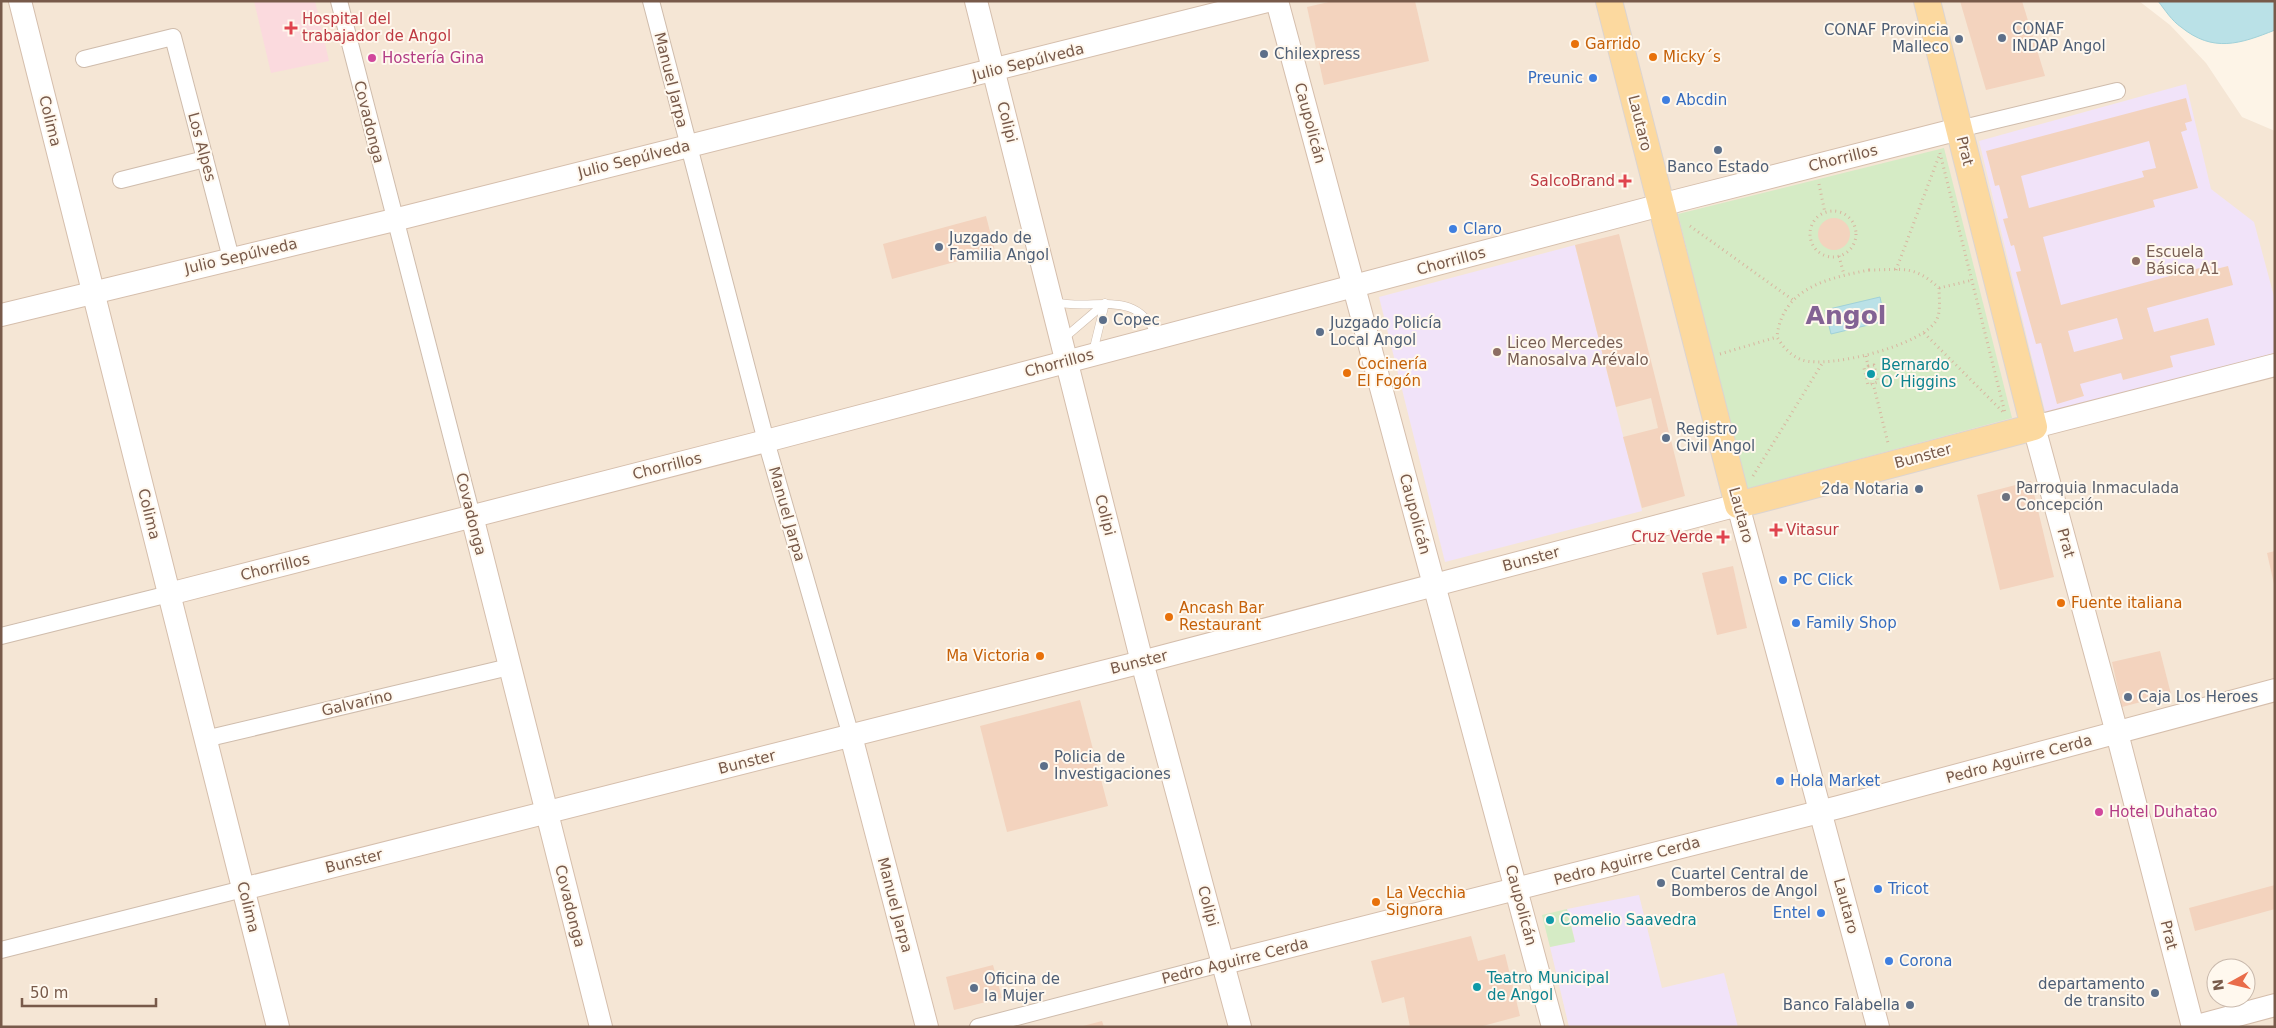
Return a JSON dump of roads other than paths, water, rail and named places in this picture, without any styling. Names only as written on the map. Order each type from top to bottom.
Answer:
[{"type":"main road","name":"Lautaro","points":[[1609,1],[1738,505]]},
{"type":"main road","name":"Prat","points":[[1927,1],[1947,140],[1984,277],[2034,426]]},
{"type":"main road","name":"Bunster","points":[[1738,505],[2034,426]]},
{"type":"street","name":"Colima","points":[[20,1],[278,1027]]},
{"type":"street","name":"Covadonga","points":[[339,1],[601,1027]]},
{"type":"street","name":"Manuel Jarpa","points":[[651,1],[687,145],[766,441],[851,736],[927,1027]]},
{"type":"street","name":"Colipi","points":[[976,1],[1053,301],[1142,662],[1240,1027]]},
{"type":"street","name":"Julio Sepúlveda","points":[[1,315],[394,220],[687,145],[994,70],[1219,10],[1267,1]]},
{"type":"street","name":"Caupolicán","points":[[1277,1],[1553,1027]]},
{"type":"street","name":"Los Alpes","points":[[84,59],[173,37],[231,258]]},
{"type":"street","name":"Chorrillos","points":[[1,636],[766,441],[1064,351],[1092,354],[1157,338],[1814,166],[1947,140],[2117,90]]},
{"type":"street","points":[[121,180],[205,159]]},
{"type":"street","name":"Bunster","points":[[2034,426],[2275,365]]},
{"type":"street","name":"Prat","points":[[2034,426],[2118,733],[2193,1027]]},
{"type":"street","name":"Bunster","points":[[1,950],[1142,662],[1738,505]]},
{"type":"street","name":"Lautaro","points":[[1738,505],[1878,1027]]},
{"type":"street","name":"Galvarino","points":[[205,738],[509,667]]},
{"type":"street","name":"Pedro Aguirre Cerda","points":[[978,1027],[1517,890],[2118,733],[2275,690]]},
{"type":"street","points":[[2193,1027],[2275,1005]]},
{"type":"lane","points":[[1053,301],[1080,306],[1105,303],[1122,305],[1138,312],[1153,328],[1157,338]]},
{"type":"lane","points":[[1064,351],[1105,303]]},
{"type":"lane","points":[[1092,354],[1105,303]]},
{"type":"water","points":[[2158,1],[2275,1],[2275,30],[2238,42],[2216,43],[2193,35],[2178,25]]},
{"type":"water","points":[[1880,297],[1885,321],[1831,334],[1825,310]]},
{"type":"place","name":"Hospital del trabajador de Angol","points":[[291,28]]},
{"type":"place","name":"CONAF INDAP Angol","points":[[2002,38]]},
{"type":"place","name":"CONAF Provincia Malleco","points":[[1959,39]]},
{"type":"place","name":"Garrido","points":[[1575,44]]},
{"type":"place","name":"Chilexpress","points":[[1264,54]]},
{"type":"place","name":"Micky´s","points":[[1653,57]]},
{"type":"place","name":"Hostería Gina","points":[[372,58]]},
{"type":"place","name":"Preunic","points":[[1593,78]]},
{"type":"place","name":"Abcdin","points":[[1666,100]]},
{"type":"place","name":"Banco Estado","points":[[1718,150]]},
{"type":"place","name":"SalcoBrand","points":[[1625,181]]},
{"type":"place","name":"Claro","points":[[1453,229]]},
{"type":"place","name":"Juzgado de Familia Angol","points":[[939,247]]},
{"type":"place","name":"Escuela Básica A1","points":[[2136,261]]},
{"type":"place","name":"Copec","points":[[1103,320]]},
{"type":"place","name":"Juzgado Policía Local Angol","points":[[1320,332]]},
{"type":"place","name":"Liceo Mercedes Manosalva Arévalo","points":[[1497,352]]},
{"type":"place","name":"Cocinería El Fogón","points":[[1347,373]]},
{"type":"place","name":"Bernardo O´Higgins","points":[[1871,374]]},
{"type":"place","name":"Registro Civil Angol","points":[[1666,438]]},
{"type":"place","name":"2da Notaria","points":[[1919,489]]},
{"type":"place","name":"Parroquia Inmaculada Concepción","points":[[2006,497]]},
{"type":"place","name":"Vitasur","points":[[1776,530]]},
{"type":"place","name":"Cruz Verde","points":[[1723,537]]},
{"type":"place","name":"PC Click","points":[[1783,580]]},
{"type":"place","name":"Fuente italiana","points":[[2061,603]]},
{"type":"place","name":"Ancash Bar Restaurant","points":[[1169,617]]},
{"type":"place","name":"Family Shop","points":[[1796,623]]},
{"type":"place","name":"Ma Victoria","points":[[1040,656]]},
{"type":"place","name":"Caja Los Heroes","points":[[2128,697]]},
{"type":"place","name":"Policia de Investigaciones","points":[[1044,766]]},
{"type":"place","name":"Hola Market","points":[[1780,781]]},
{"type":"place","name":"Hotel Duhatao","points":[[2099,812]]},
{"type":"place","name":"Cuartel Central de Bomberos de Angol","points":[[1661,883]]},
{"type":"place","name":"Tricot","points":[[1878,889]]},
{"type":"place","name":"La Vecchia Signora","points":[[1376,902]]},
{"type":"place","name":"Entel","points":[[1821,913]]},
{"type":"place","name":"Comelio Saavedra","points":[[1550,920]]},
{"type":"place","name":"Corona","points":[[1889,961]]},
{"type":"place","name":"Teatro Municipal de Angol","points":[[1477,987]]},
{"type":"place","name":"Oficina de la Mujer","points":[[974,988]]},
{"type":"place","name":"departamento de transito","points":[[2155,993]]},
{"type":"place","name":"Banco Falabella","points":[[1910,1005]]},
{"type":"district","name":"Angol","points":[[1846,315]]}]
